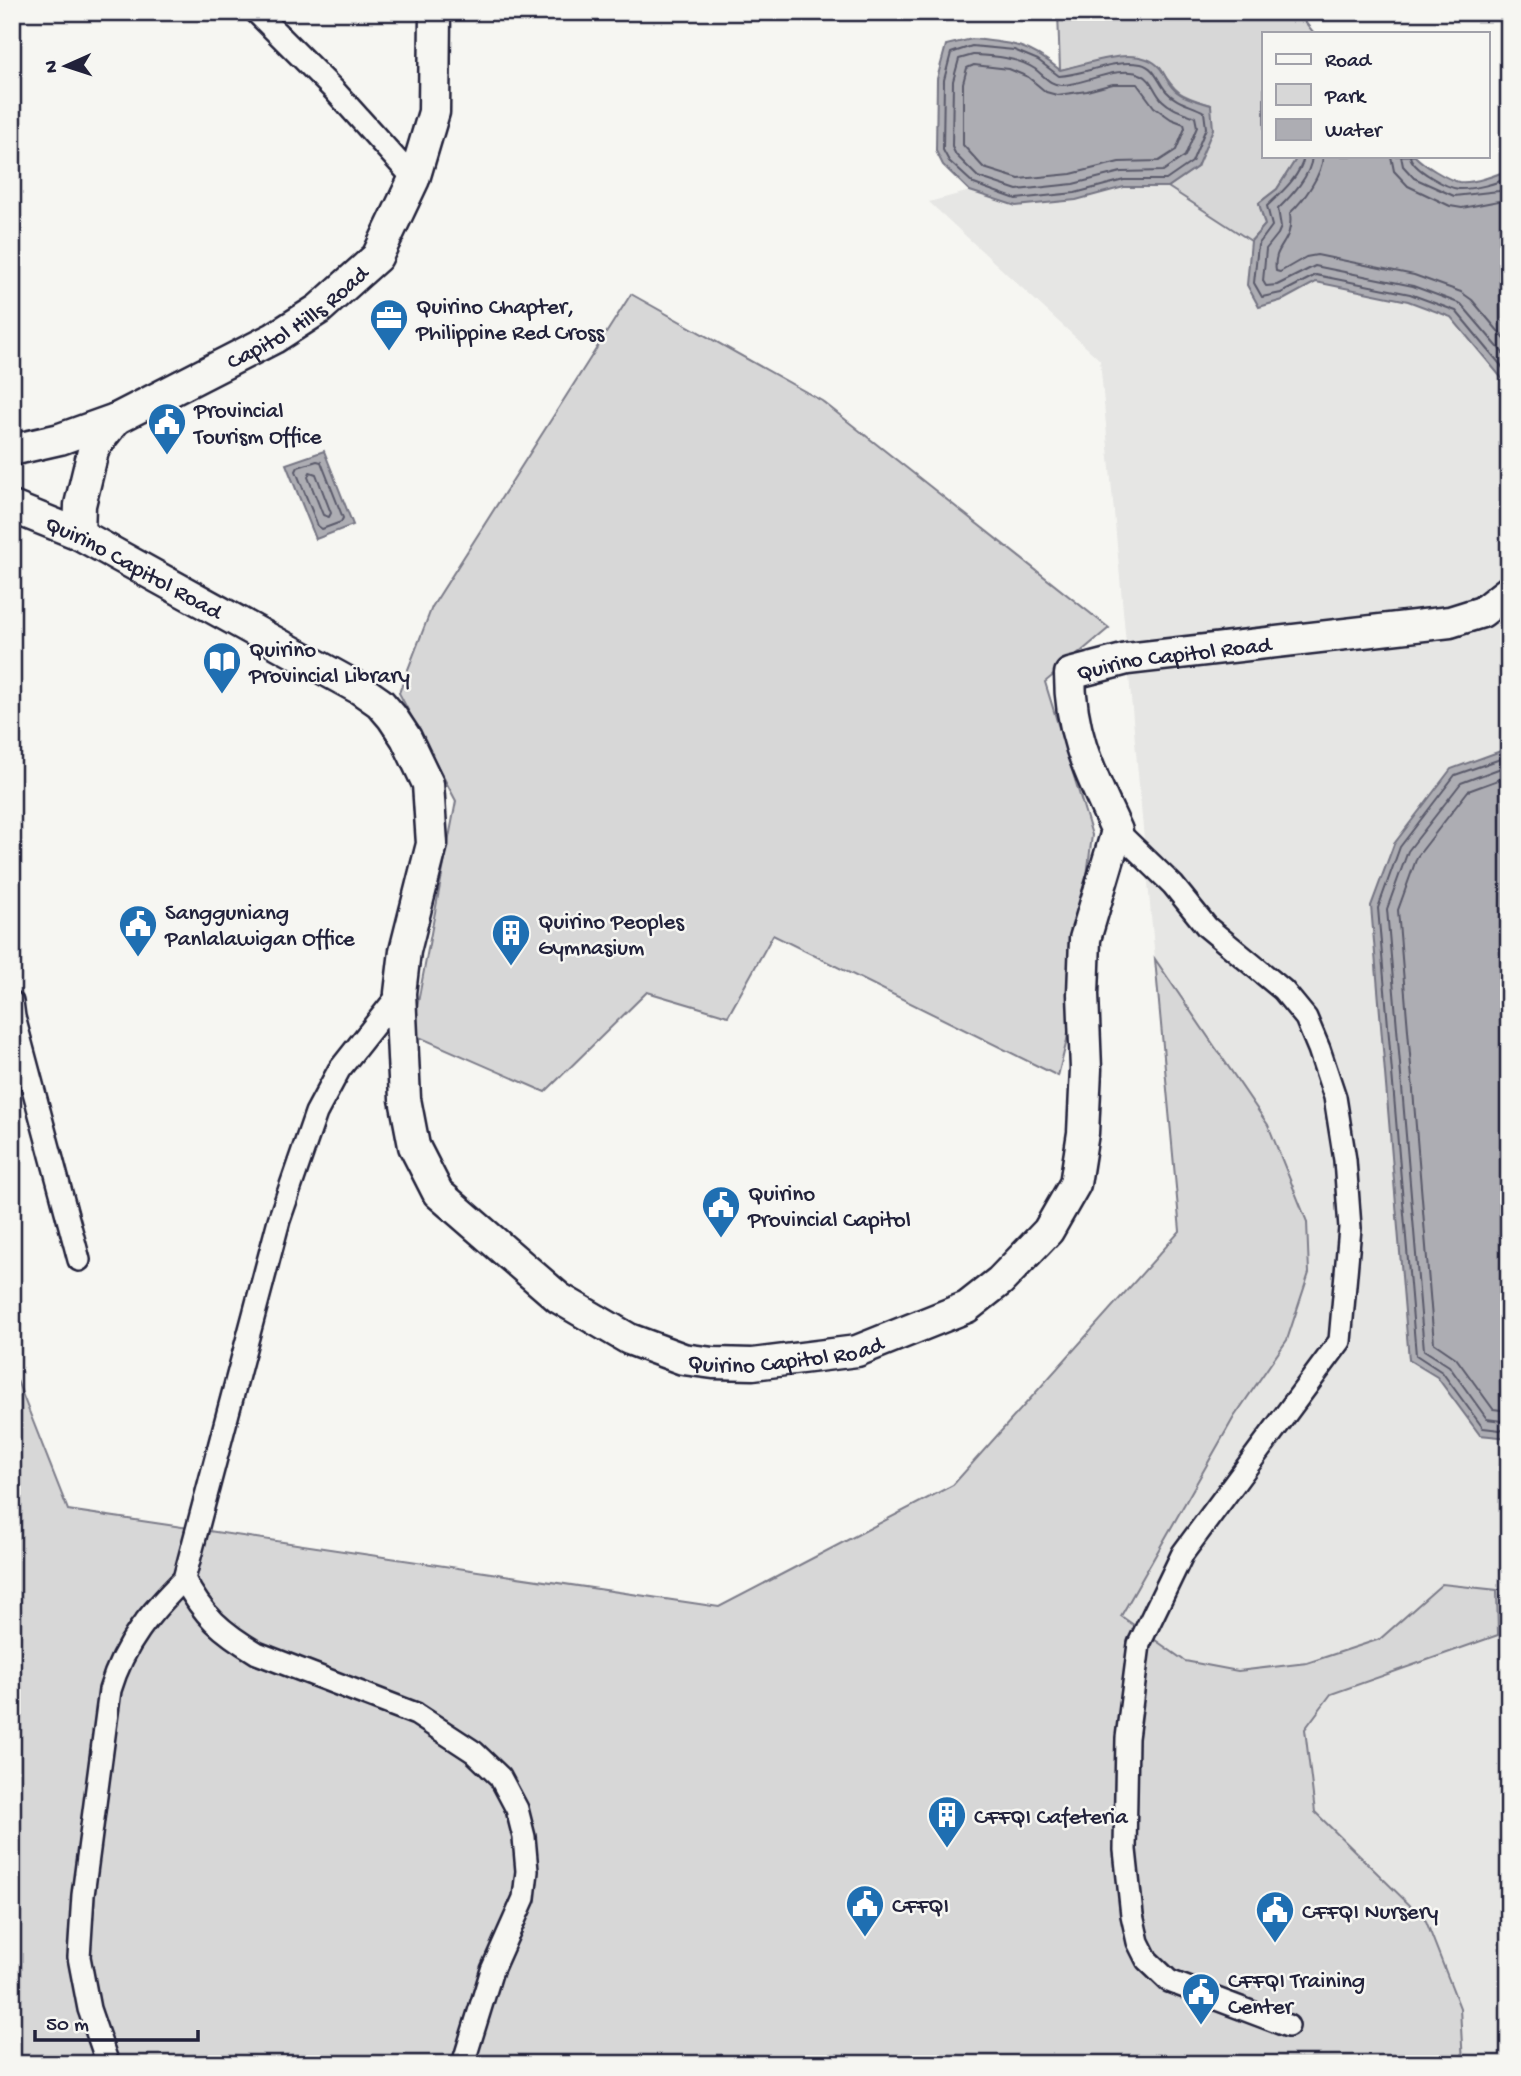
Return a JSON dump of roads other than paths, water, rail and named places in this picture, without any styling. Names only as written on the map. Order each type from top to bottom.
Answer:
[{"type":"street","points":[[256,12],[334,90],[414,179]]},
{"type":"street","name":"Capitol Hills Road","points":[[12,450],[60,439],[116,419],[274,338],[319,309],[377,257],[414,179],[435,112],[435,12]]},
{"type":"street","points":[[79,534],[80,505],[94,447],[116,419]]},
{"type":"street","name":"Quirino Capitol Road","points":[[12,507],[79,534],[360,689],[380,703],[392,717],[428,784],[432,844],[405,951],[400,993],[405,1099],[414,1146],[438,1193],[559,1298],[629,1339],[683,1359],[713,1363],[753,1364],[856,1352],[967,1307],[1000,1281],[1048,1231],[1075,1184],[1083,1133],[1086,1082],[1083,995],[1085,939],[1117,831],[1083,756],[1073,712],[1070,674],[1127,659],[1450,622],[1482,612],[1509,591]]},
{"type":"street","points":[[1117,831],[1173,885],[1207,927],[1283,990],[1306,1018],[1335,1097],[1345,1160],[1350,1228],[1340,1341],[1183,1553],[1139,1644],[1127,1738],[1125,1850],[1132,1915],[1138,1942],[1147,1960],[1169,1981],[1288,2026]]},
{"type":"street","points":[[108,2064],[89,2009],[79,1958],[83,1895],[110,1690],[118,1664],[131,1642],[160,1604],[184,1579],[279,1220],[316,1113],[339,1070],[400,993]]},
{"type":"street","points":[[12,1002],[79,1260]]},
{"type":"street","points":[[184,1579],[195,1601],[213,1623],[246,1647],[416,1714],[474,1752],[500,1777],[517,1809],[524,1837],[527,1871],[524,1898],[492,1970],[463,2064]]},
{"type":"water","points":[[972,39],[1019,46],[1049,61],[1060,70],[1112,57],[1139,57],[1151,61],[1160,68],[1170,85],[1180,94],[1211,105],[1213,129],[1197,167],[1168,187],[1124,187],[1076,200],[1016,206],[970,191],[943,165],[936,151],[937,79],[946,45]]},
{"type":"water","points":[[1297,158],[1417,158],[1459,182],[1471,182],[1509,169],[1509,387],[1451,317],[1408,301],[1316,282],[1283,300],[1259,307],[1247,285],[1251,241],[1265,225],[1259,203],[1277,189]]},
{"type":"water","points":[[324,451],[353,525],[316,539],[286,464]]},
{"type":"water","points":[[1509,748],[1509,1438],[1480,1435],[1437,1377],[1409,1360],[1371,906],[1394,844],[1451,769]]},
{"type":"place","name":"Quirino Chapter, Philippine Red Cross","points":[[389,352]]},
{"type":"place","name":"Provincial Tourism Office","points":[[167,456]]},
{"type":"place","name":"Quirino Provincial Library","points":[[222,695]]},
{"type":"place","name":"Sangguniang Panlalawigan Office","points":[[138,958]]},
{"type":"place","name":"Quirino Peoples Gymnasium","points":[[511,967]]},
{"type":"place","name":"Quirino Provincial Capitol","points":[[721,1239]]},
{"type":"place","name":"CFFQI Cafeteria","points":[[947,1849]]},
{"type":"place","name":"CFFQI","points":[[865,1938]]},
{"type":"place","name":"CFFQI Nursery","points":[[1275,1944]]},
{"type":"place","name":"CFFQI Training Center","points":[[1201,2026]]}]
